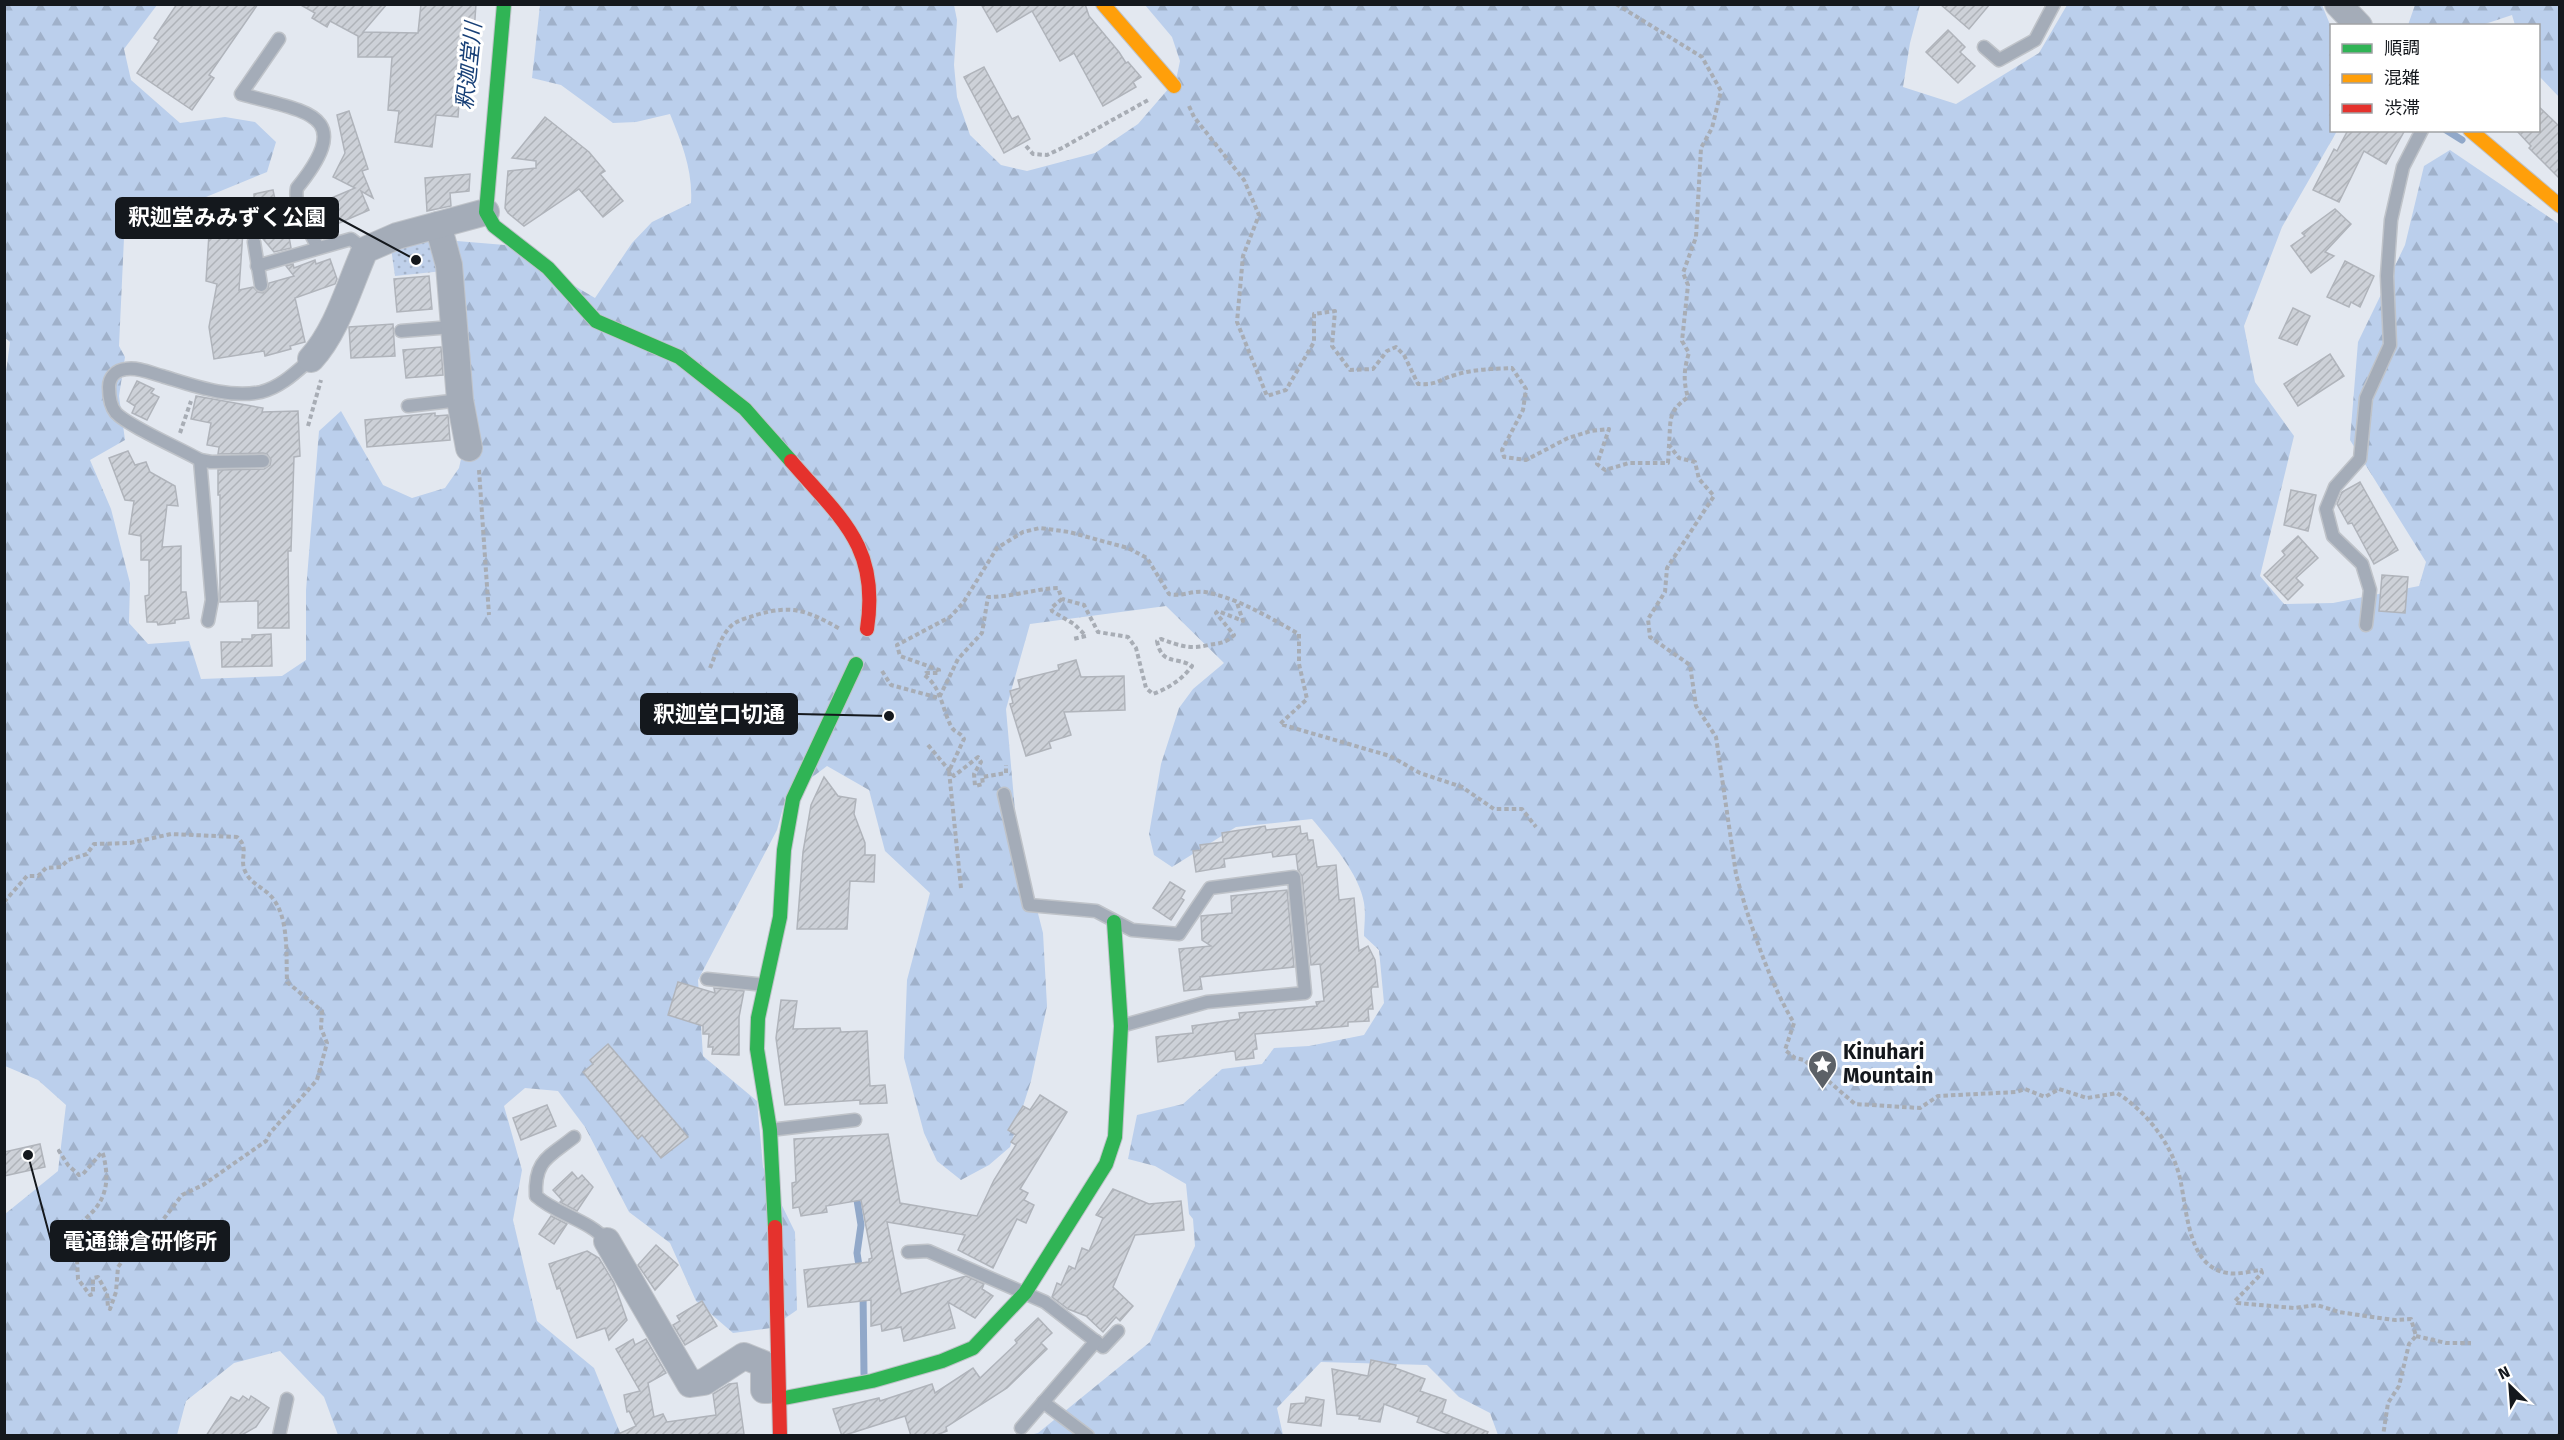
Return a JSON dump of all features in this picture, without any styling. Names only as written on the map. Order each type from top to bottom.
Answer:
[{"type":"street","points":[[504,4],[486,212],[494,226],[548,268],[596,321],[679,357],[744,409],[853,533],[866,562],[869,616],[867,629]]},
{"type":"street","points":[[1103,4],[1174,86]]},
{"type":"street","points":[[2338,4],[2357,24]]},
{"type":"street","points":[[2472,132],[2559,206]]},
{"type":"street","points":[[314,368],[365,250],[397,236],[486,212]]},
{"type":"street","points":[[438,225],[449,265],[459,400],[469,448]]},
{"type":"street","points":[[780,1436],[776,1336],[778,1284],[770,1130],[757,1049],[758,1018],[780,917],[784,850],[793,799],[856,664]]},
{"type":"street","points":[[607,1241],[690,1384],[704,1382],[744,1356],[764,1364],[764,1390],[779,1394],[872,1382],[942,1361],[973,1348],[1025,1293],[1106,1164],[1115,1137],[1121,1026],[1114,922]]},
{"type":"lane","points":[[1984,47],[1999,60],[2035,40],[2054,4]]},
{"type":"lane","points":[[279,39],[240,93],[304,112],[320,123],[324,133],[320,156],[297,188],[296,194],[297,203],[318,248]]},
{"type":"lane","points":[[2366,625],[2370,590],[2362,564],[2333,536],[2326,509],[2335,487],[2360,459],[2366,398],[2390,345],[2387,276],[2391,220],[2403,167],[2421,132]]},
{"type":"lane","points":[[257,266],[351,239],[365,250]]},
{"type":"lane","points":[[254,242],[261,285]]},
{"type":"lane","points":[[401,331],[452,327]]},
{"type":"lane","points":[[263,461],[211,462],[200,460],[116,413],[109,397],[109,381],[116,372],[140,369],[194,386],[225,392],[260,392],[314,368]]},
{"type":"lane","points":[[408,406],[459,400]]},
{"type":"lane","points":[[200,460],[212,600],[208,621]]},
{"type":"lane","points":[[1004,794],[1029,905],[1096,911],[1132,930],[1179,934],[1210,888],[1294,877],[1305,993],[1207,1002],[1121,1026]]},
{"type":"lane","points":[[707,979],[766,985]]},
{"type":"lane","points":[[770,1130],[855,1120]]},
{"type":"lane","points":[[574,1137],[542,1161],[536,1175],[536,1196],[545,1204],[598,1231],[607,1241]]},
{"type":"lane","points":[[908,1252],[928,1251],[1045,1302],[1103,1347],[1118,1331]]},
{"type":"lane","points":[[1021,1428],[1095,1341]]},
{"type":"lane","points":[[279,1436],[287,1399]]},
{"type":"lane","points":[[1043,1402],[1088,1436]]},
{"type":"path","points":[[1026,146],[1033,154],[1047,154],[1062,148],[1174,86],[1187,102],[1194,117],[1244,180],[1259,215],[1243,256],[1237,322],[1267,396],[1286,390],[1314,342],[1314,314],[1335,311],[1332,346],[1350,370],[1373,369],[1388,351],[1396,347],[1404,355],[1418,384],[1436,385],[1453,375],[1486,369],[1512,368],[1526,389],[1523,410],[1502,450],[1504,457],[1526,460],[1568,438],[1591,430],[1609,429],[1597,464],[1605,470],[1629,463],[1668,463],[1672,414],[1675,406],[1688,397],[1684,386],[1685,365],[1689,353],[1682,341],[1688,285],[1683,273],[1696,237],[1701,148],[1712,128],[1721,91],[1702,57],[1616,4]]},
{"type":"path","points":[[308,426],[322,381],[314,368]]},
{"type":"path","points":[[176,445],[194,386]]},
{"type":"path","points":[[1669,444],[1679,458],[1695,462],[1699,479],[1714,496],[1667,568],[1665,592],[1648,619],[1650,637],[1690,665],[1696,706],[1716,737],[1739,884],[1782,1004],[1794,1023],[1785,1050],[1795,1058],[1804,1060],[1855,1104],[1920,1108],[1938,1096],[2016,1092],[2025,1089],[2045,1097],[2059,1089],[2087,1098],[2117,1093],[2133,1102],[2159,1133],[2178,1168],[2187,1227],[2206,1263],[2228,1274],[2261,1270],[2262,1273],[2235,1301],[2237,1303],[2294,1308],[2316,1305],[2339,1312],[2384,1319],[2411,1319],[2416,1336]]},
{"type":"path","points":[[469,448],[477,457],[489,615]]},
{"type":"path","points":[[960,888],[949,771],[964,739],[962,734],[951,728],[936,686],[924,675],[926,673],[935,675],[939,673],[939,670],[900,656],[897,645],[950,617],[963,603],[997,548],[1023,532],[1040,528],[1069,532],[1128,548],[1147,558],[1169,594],[1179,596],[1203,591],[1237,603],[1299,634],[1299,664],[1307,699],[1280,724],[1390,756],[1420,773],[1462,787],[1494,809],[1522,809],[1536,827]]},
{"type":"path","points":[[939,698],[958,658],[982,633],[988,597],[1010,597],[1022,592],[1058,588],[1062,599]]},
{"type":"path","points":[[1062,599],[1084,605],[1098,632],[1128,637],[1136,648],[1146,688],[1153,694],[1163,690],[1188,672],[1192,666],[1186,662],[1171,661],[1164,656],[1157,641],[1161,639],[1198,649],[1227,642],[1234,635],[1216,613],[1218,611],[1243,621],[1237,603]]},
{"type":"path","points":[[1062,599],[1051,608],[1052,611],[1074,624],[1086,636],[1072,639]]},
{"type":"path","points":[[710,668],[724,634],[732,624],[770,611],[789,608],[807,612],[846,632]]},
{"type":"path","points":[[879,664],[891,685],[939,698]]},
{"type":"path","points":[[928,745],[954,776],[978,757],[981,762],[974,774],[975,786],[983,784],[982,777],[1006,773],[1006,765]]},
{"type":"path","points":[[4,902],[27,876],[38,876],[46,868],[61,867],[68,860],[87,854],[94,844],[130,843],[171,834],[237,837],[243,842],[246,854],[243,867],[250,881],[274,900],[285,929],[287,982],[322,1011],[321,1028],[327,1043],[317,1080],[270,1133],[266,1141],[203,1185],[182,1195],[156,1229],[137,1240],[118,1267],[116,1292],[110,1309],[107,1293],[98,1277],[93,1278],[93,1294],[90,1295],[78,1278],[77,1260],[88,1236],[75,1239],[66,1246],[77,1226],[96,1208],[103,1194],[108,1179],[103,1154],[102,1152],[83,1174],[79,1175],[62,1157],[59,1151],[62,1150]]},
{"type":"path","points":[[2416,1336],[2446,1343],[2471,1343]]},
{"type":"path","points":[[2383,1436],[2388,1403],[2399,1386],[2409,1344],[2416,1336]]},
{"type":"green space","points":[[5,5],[157,5],[124,49],[131,80],[180,123],[225,117],[255,122],[276,142],[267,172],[206,197],[185,239],[124,238],[119,346],[125,357],[119,396],[125,440],[90,460],[111,509],[130,583],[129,623],[148,644],[189,641],[201,679],[282,676],[306,660],[306,590],[319,431],[341,411],[383,485],[412,498],[445,488],[459,468],[471,414],[461,343],[467,312],[457,241],[505,245],[595,298],[632,243],[652,222],[691,203],[688,168],[670,114],[636,122],[613,123],[561,85],[532,78],[540,5],[954,5],[957,20],[954,65],[957,97],[970,135],[1001,165],[1027,171],[1095,153],[1138,124],[1176,80],[1180,61],[1172,37],[1145,5],[1920,5],[1910,43],[1903,87],[1956,104],[2039,53],[2067,5],[2322,5],[2330,25],[2330,132],[2336,132],[2282,227],[2244,326],[2255,382],[2294,436],[2260,576],[2284,604],[2333,603],[2419,586],[2426,562],[2350,440],[2358,342],[2405,245],[2424,166],[2450,150],[2559,224],[2559,1435],[1498,1435],[1490,1413],[1459,1397],[1427,1365],[1321,1362],[1277,1408],[1283,1435],[1030,1435],[1038,1433],[1150,1342],[1195,1246],[1193,1219],[1189,1214],[1186,1184],[1155,1166],[1128,1159],[1137,1115],[1183,1104],[1222,1069],[1262,1064],[1274,1048],[1309,1046],[1364,1035],[1384,1003],[1379,950],[1364,936],[1364,903],[1357,881],[1343,858],[1312,819],[1236,827],[1172,867],[1154,855],[1149,834],[1161,764],[1179,708],[1193,689],[1224,663],[1166,606],[1030,624],[1006,709],[1019,856],[1032,890],[1043,933],[1047,1006],[1031,1081],[1010,1147],[989,1165],[961,1180],[937,1161],[924,1133],[904,1058],[907,980],[930,893],[885,851],[869,790],[827,766],[786,797],[777,830],[698,980],[703,1056],[757,1101],[763,1167],[795,1232],[797,1310],[771,1328],[733,1333],[696,1301],[670,1243],[629,1212],[585,1127],[558,1091],[525,1088],[504,1106],[522,1170],[513,1220],[537,1321],[594,1368],[621,1435],[338,1435],[324,1397],[280,1351],[234,1363],[186,1401],[177,1435],[5,1435],[5,1214],[58,1171],[66,1105],[38,1080],[5,1066],[4,387],[10,342],[5,338]]},
{"type":"green space","points":[[2415,5],[2559,5],[2559,97],[2540,77],[2540,24],[2515,24],[2512,15],[2485,24],[2408,24]]},
{"type":"shaded area","points":[[433,237],[443,271],[395,276],[391,248]]},
{"type":"building","points":[[177,4],[258,4],[209,75],[214,78],[192,110],[137,73],[159,41],[154,38]]},
{"type":"building","points":[[299,4],[387,4],[363,32],[418,33],[421,4],[476,4],[474,33],[476,33],[476,63],[462,63],[458,117],[436,115],[432,147],[395,142],[399,111],[388,110],[392,57],[358,57],[358,36],[330,21],[327,27],[312,18],[315,13]]},
{"type":"building","points":[[981,4],[1085,4],[1089,16],[1126,63],[1128,62],[1141,77],[1133,82],[1136,87],[1103,106],[1074,53],[1060,61],[1032,11],[997,32]]},
{"type":"building","points":[[1940,4],[1990,4],[1969,29]]},
{"type":"building","points":[[1948,30],[1965,47],[1960,52],[1975,66],[1958,83],[1926,52]]},
{"type":"building","points":[[984,67],[1012,119],[1018,116],[1030,139],[1004,153],[964,77]]},
{"type":"building","points":[[2540,108],[2559,126],[2559,178],[2529,148],[2531,146],[2518,132],[2540,132]]},
{"type":"building","points":[[349,111],[368,169],[362,171],[373,198],[361,191],[369,210],[337,224],[327,200],[355,188],[333,177],[345,153],[337,115]]},
{"type":"building","points":[[545,117],[589,152],[605,171],[600,174],[623,201],[603,217],[579,189],[524,226],[505,208],[508,171],[536,168],[536,161],[512,158]]},
{"type":"building","points":[[2347,132],[2404,132],[2386,164],[2364,151],[2339,202],[2313,190],[2334,149],[2337,151]]},
{"type":"building","points":[[470,174],[469,191],[450,193],[451,206],[427,211],[425,178]]},
{"type":"building","points":[[273,190],[282,232],[288,231],[291,248],[274,252],[244,216],[239,290],[253,287],[263,293],[269,283],[294,276],[286,266],[293,264],[294,268],[315,260],[316,264],[330,259],[337,279],[335,284],[295,298],[305,342],[290,346],[291,349],[265,356],[264,351],[214,359],[209,327],[217,284],[206,281],[211,202],[227,203],[254,198],[254,194]]},
{"type":"building","points":[[2335,209],[2351,224],[2325,252],[2334,256],[2311,273],[2291,246],[2305,236],[2302,233]]},
{"type":"building","points":[[2345,261],[2374,276],[2360,307],[2351,302],[2349,307],[2327,297]]},
{"type":"building","points":[[429,276],[432,309],[397,312],[394,279]]},
{"type":"building","points":[[2293,308],[2310,316],[2297,345],[2279,338]]},
{"type":"building","points":[[393,324],[395,356],[351,358],[349,327]]},
{"type":"building","points":[[441,347],[443,375],[406,378],[403,350]]},
{"type":"building","points":[[2330,354],[2344,376],[2298,406],[2284,384]]},
{"type":"building","points":[[137,381],[154,389],[151,393],[159,397],[147,420],[132,413],[135,406],[127,401]]},
{"type":"building","points":[[196,396],[263,408],[262,412],[298,411],[300,456],[294,457],[291,551],[288,551],[289,628],[258,628],[258,601],[220,602],[218,470],[264,469],[270,465],[271,460],[267,454],[263,453],[218,454],[219,447],[207,445],[211,423],[191,419]]},
{"type":"building","points":[[435,413],[435,416],[448,415],[450,440],[367,447],[365,420]]},
{"type":"building","points":[[128,451],[135,465],[146,462],[150,472],[175,486],[178,506],[167,505],[162,547],[181,546],[181,592],[186,592],[189,618],[175,620],[175,623],[158,625],[157,622],[147,622],[145,596],[149,595],[149,560],[141,560],[141,536],[129,534],[134,501],[125,500],[109,458]]},
{"type":"building","points":[[2360,482],[2398,550],[2374,564],[2352,523],[2348,524],[2337,504],[2342,492]]},
{"type":"building","points":[[2291,490],[2316,495],[2308,531],[2284,525]]},
{"type":"building","points":[[2298,536],[2318,558],[2296,578],[2303,585],[2288,600],[2264,575],[2285,555],[2282,551]]},
{"type":"building","points":[[2382,575],[2408,577],[2405,613],[2379,611]]},
{"type":"building","points":[[271,634],[272,666],[222,667],[221,642],[242,642],[242,639],[252,639],[252,635]]},
{"type":"building","points":[[1076,660],[1081,677],[1124,676],[1125,710],[1064,712],[1071,735],[1049,742],[1051,748],[1026,756],[1010,704],[1013,703],[1010,691],[1020,688],[1018,680],[1059,670],[1058,665]]},
{"type":"building","points":[[824,777],[838,796],[856,799],[854,814],[865,843],[865,855],[875,855],[874,882],[850,881],[847,929],[797,929],[803,852],[811,805]]},
{"type":"building","points":[[1265,826],[1266,830],[1300,826],[1301,834],[1307,833],[1308,840],[1313,840],[1317,867],[1336,865],[1339,900],[1354,898],[1359,951],[1368,946],[1375,960],[1378,987],[1372,987],[1371,990],[1373,1009],[1368,1009],[1369,1021],[1348,1022],[1348,1026],[1255,1034],[1257,1049],[1253,1050],[1254,1058],[1236,1060],[1233,1051],[1158,1062],[1156,1037],[1193,1033],[1192,1026],[1240,1019],[1239,1013],[1317,1006],[1316,1002],[1324,1001],[1320,964],[1311,965],[1302,876],[1298,870],[1296,854],[1273,857],[1272,852],[1224,859],[1225,867],[1196,872],[1193,851],[1201,850],[1200,845],[1223,842],[1222,833]]},
{"type":"building","points":[[1170,882],[1185,891],[1181,898],[1184,900],[1171,920],[1153,908]]},
{"type":"building","points":[[1287,890],[1294,967],[1200,977],[1202,989],[1184,991],[1179,949],[1211,946],[1202,940],[1201,916],[1232,913],[1231,896]]},
{"type":"building","points":[[678,982],[715,993],[714,988],[744,991],[739,1017],[739,1055],[712,1054],[713,1047],[708,1047],[709,1034],[703,1034],[703,1026],[668,1015]]},
{"type":"building","points":[[781,1000],[797,1001],[793,1029],[840,1028],[841,1032],[867,1031],[870,1086],[885,1085],[887,1103],[860,1104],[860,1100],[785,1105],[776,1038]]},
{"type":"building","points":[[608,1044],[688,1137],[661,1158],[642,1135],[638,1139],[583,1072],[593,1064],[590,1060]]},
{"type":"building","points":[[1040,1095],[1067,1112],[1020,1189],[1028,1193],[1024,1200],[1034,1205],[1026,1223],[1017,1219],[993,1268],[958,1250],[965,1235],[887,1222],[901,1294],[966,1276],[984,1284],[982,1289],[993,1296],[975,1318],[948,1302],[955,1328],[904,1341],[901,1327],[882,1331],[881,1324],[871,1326],[871,1300],[808,1307],[804,1270],[869,1262],[872,1258],[861,1200],[826,1206],[827,1212],[801,1216],[799,1207],[793,1208],[792,1183],[796,1182],[794,1139],[888,1134],[900,1203],[977,1216],[994,1180],[1016,1145],[1011,1142],[1016,1135],[1008,1130],[1023,1106],[1030,1110]]},
{"type":"building","points":[[547,1105],[556,1126],[521,1140],[513,1118]]},
{"type":"building","points":[[40,1144],[45,1167],[4,1176],[4,1152]]},
{"type":"building","points":[[572,1172],[578,1179],[582,1175],[593,1187],[577,1211],[560,1202],[562,1200],[553,1190]]},
{"type":"building","points":[[1113,1189],[1149,1204],[1181,1201],[1184,1230],[1135,1235],[1113,1287],[1133,1306],[1120,1321],[1116,1317],[1103,1332],[1086,1316],[1068,1309],[1052,1297],[1057,1283],[1061,1285],[1069,1266],[1075,1269],[1082,1248],[1089,1251],[1103,1218],[1096,1215]]},
{"type":"building","points":[[551,1216],[567,1224],[554,1244],[539,1234]]},
{"type":"building","points":[[656,1245],[678,1265],[655,1290],[638,1265]]},
{"type":"building","points":[[587,1251],[599,1258],[614,1283],[627,1320],[609,1340],[605,1328],[577,1338],[549,1264]]},
{"type":"building","points":[[702,1301],[717,1326],[685,1345],[673,1325],[680,1321],[677,1316]]},
{"type":"building","points":[[1038,1318],[1052,1333],[1041,1343],[1047,1349],[1007,1388],[946,1427],[947,1431],[934,1436],[911,1436],[905,1416],[842,1436],[833,1409],[879,1398],[880,1401],[932,1384],[935,1393],[973,1368],[980,1378],[1017,1343],[1015,1340]]},
{"type":"building","points":[[633,1339],[635,1345],[646,1339],[666,1373],[648,1383],[654,1417],[663,1414],[667,1422],[716,1415],[713,1394],[729,1384],[737,1383],[744,1434],[614,1436],[636,1426],[629,1411],[627,1412],[624,1395],[640,1391],[616,1349]]},
{"type":"building","points":[[1371,1360],[1396,1365],[1395,1368],[1425,1379],[1420,1391],[1446,1400],[1442,1413],[1488,1432],[1486,1436],[1454,1436],[1417,1422],[1419,1417],[1384,1404],[1380,1422],[1359,1419],[1360,1416],[1337,1414],[1332,1369],[1368,1376]]},
{"type":"building","points":[[243,1396],[249,1400],[251,1396],[269,1408],[256,1427],[240,1436],[206,1436],[231,1397],[239,1401]]},
{"type":"building","points":[[1306,1397],[1324,1400],[1321,1426],[1288,1422],[1291,1404],[1305,1403]]},
{"type":"waterway","points":[[2449,132],[2462,140]]},
{"type":"waterway","points":[[856,1194],[861,1225],[857,1253],[860,1272]]},
{"type":"waterway","points":[[863,1292],[864,1374]]},
{"type":"traffic: fast","points":[[504,4],[486,212],[494,226],[548,268],[596,321],[679,357],[745,409],[791,461]]},
{"type":"traffic: fast","points":[[775,1227],[770,1130],[757,1049],[758,1018],[780,917],[784,850],[793,799],[856,664]]},
{"type":"traffic: fast","points":[[779,1399],[872,1381],[942,1361],[973,1348],[1025,1293],[1106,1164],[1115,1137],[1121,1026],[1114,922]]},
{"type":"traffic: slow","points":[[1103,4],[1174,86]]},
{"type":"traffic: slow","points":[[2472,132],[2560,206]]},
{"type":"traffic: jam","points":[[791,461],[840,517],[862,554],[869,600],[867,629]]},
{"type":"traffic: jam","points":[[775,1227],[780,1436]]},
{"type":"place","name":"釈迦堂みみずく公園","points":[[416,260]]},
{"type":"place","name":"釈迦堂口切通","points":[[889,716]]},
{"type":"place","name":"Kinuhari Mountain","points":[[1822,1090]]},
{"type":"place","name":"電通鎌倉研修所","points":[[28,1155]]},
{"type":"water label","name":"釈迦堂川","points":[[469,66]]}]
